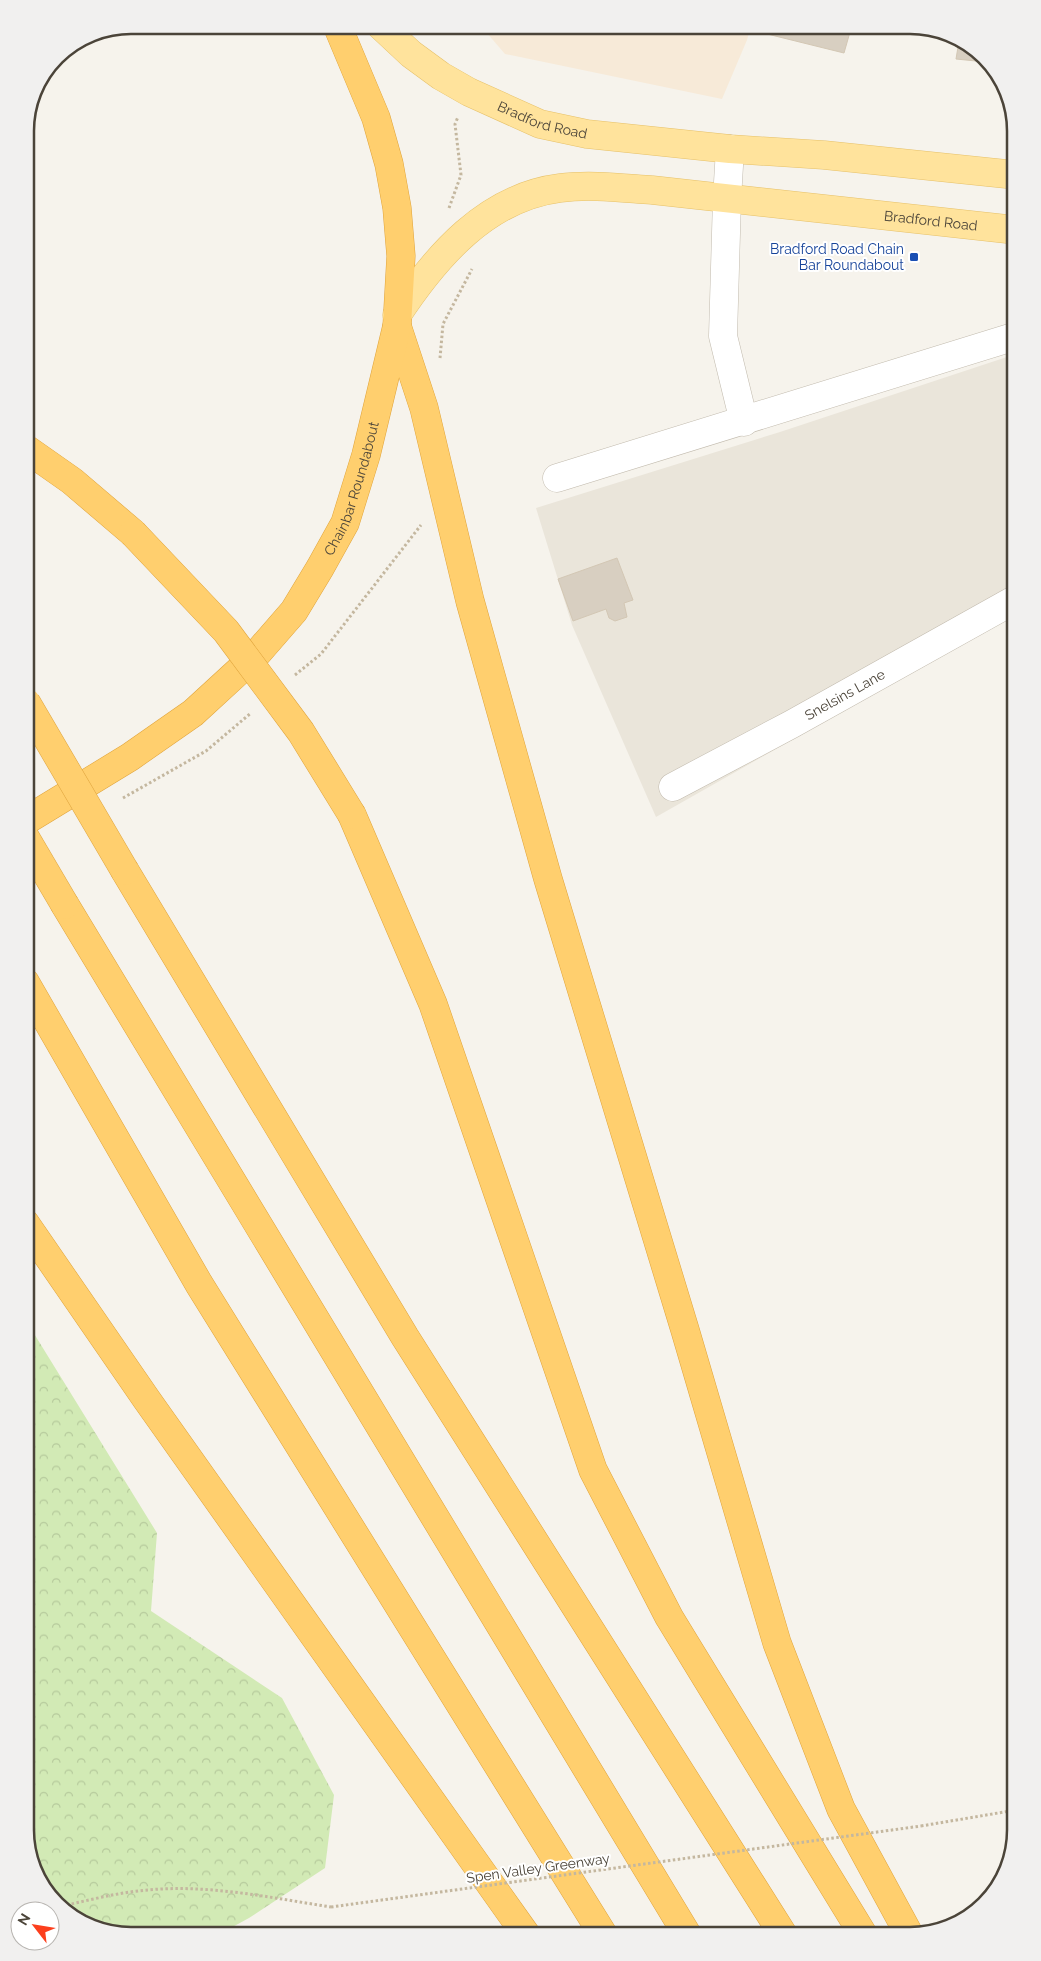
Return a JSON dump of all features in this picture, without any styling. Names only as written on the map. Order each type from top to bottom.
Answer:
[{"type":"highway","name":"Chainbar Roundabout","points":[[34,816],[130,757],[192,713],[254,657],[294,611],[345,523],[366,455],[397,320],[401,256],[397,208],[389,164],[376,118],[342,34]]},
{"type":"highway","points":[[397,320],[424,408],[470,601],[548,879],[682,1320],[776,1643],[841,1809],[905,1927]]},
{"type":"highway","points":[[34,454],[72,481],[133,533],[226,632],[301,732],[352,815],[433,1004],[592,1470],[669,1617],[858,1927]]},
{"type":"highway","points":[[34,715],[125,871],[405,1337],[778,1927]]},
{"type":"highway","points":[[34,852],[683,1927]]},
{"type":"highway","points":[[34,998],[200,1284],[598,1927]]},
{"type":"highway","points":[[34,1236],[147,1400],[521,1927]]},
{"type":"main road","name":"Bradford Road","points":[[389,34],[410,54],[441,76],[469,92],[540,124],[587,134],[730,149],[824,155],[1007,174]]},
{"type":"main road","name":"Bradford Road","points":[[397,320],[427,273],[461,237],[501,206],[530,194],[561,188],[598,186],[652,190],[1007,229]]},
{"type":"street","points":[[730,149],[723,336],[744,422]]},
{"type":"street","points":[[558,478],[744,422],[1007,339]]},
{"type":"street","name":"Snelsins Lane","points":[[673,787],[792,724],[1007,604]]},
{"type":"path","points":[[461,237],[446,216],[461,175],[455,124],[469,92]]},
{"type":"path","name":"Spen Valley Greenway","points":[[69,1905],[148,1890],[192,1890],[239,1893],[331,1907],[921,1826],[1007,1812]]},
{"type":"shaded area","points":[[488,34],[749,34],[722,99],[505,54]]},
{"type":"shaded area","points":[[1007,357],[1007,618],[656,817],[572,625],[536,508],[780,432]]},
{"type":"green space","points":[[34,1334],[157,1533],[151,1611],[282,1698],[334,1795],[325,1868],[232,1927],[125,1927],[100,1922],[77,1911],[62,1899],[47,1879],[37,1855],[34,1830]]},
{"type":"building","points":[[767,34],[849,34],[844,53]]},
{"type":"building","points":[[958,47],[978,61],[956,59]]},
{"type":"building","points":[[617,558],[633,600],[624,603],[627,617],[615,621],[609,618],[606,609],[573,621],[558,579]]},
{"type":"place","name":"Bradford Road Chain Bar Roundabout","points":[[914,257]]}]
